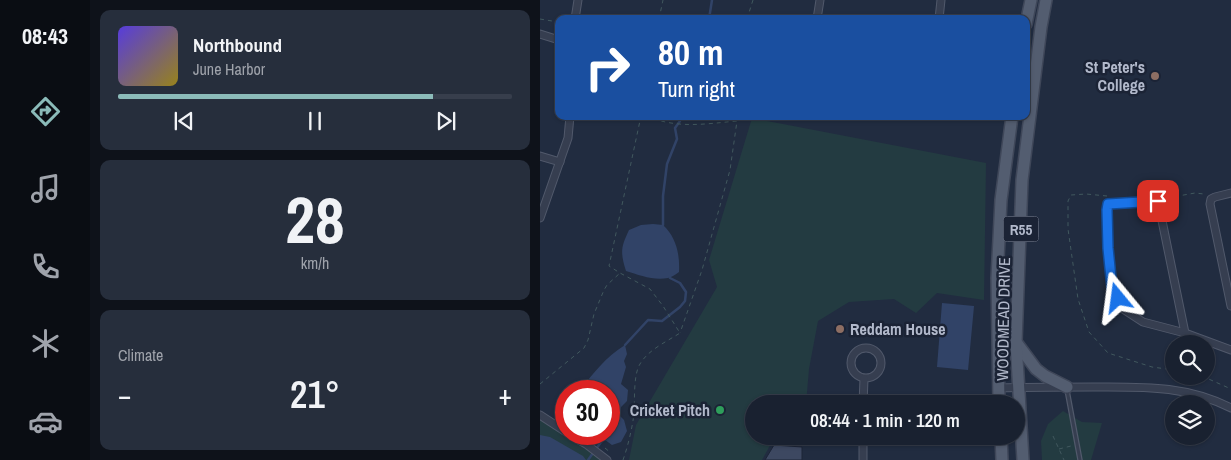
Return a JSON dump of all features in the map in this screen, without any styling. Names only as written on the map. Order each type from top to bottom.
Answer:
[{"type":"main road","points":[[1028,15],[1031,0]]},
{"type":"main road","name":"WOODMEAD DRIVE","points":[[1030,116],[1046,0]]},
{"type":"main road","name":"WOODMEAD DRIVE","points":[[998,395],[997,278],[1001,200],[1011,120]]},
{"type":"main road","name":"WOODMEAD DRIVE","points":[[1023,460],[1016,342],[1022,180],[1029,120]]},
{"type":"main road","points":[[1016,342],[1036,369],[1045,376],[1067,387]]},
{"type":"main road","points":[[1001,445],[1002,460]]},
{"type":"street","points":[[576,15],[578,0]]},
{"type":"street","points":[[939,15],[941,0]]},
{"type":"street","points":[[817,15],[818,1]]},
{"type":"street","points":[[540,34],[555,39]]},
{"type":"street","points":[[540,218],[568,138],[570,120]]},
{"type":"street","points":[[540,156],[560,162]]},
{"type":"street","points":[[1231,193],[1211,199],[1210,204],[1231,306]]},
{"type":"street","points":[[1185,333],[1158,201],[1108,204],[1108,248],[1112,288],[1123,308],[1143,322],[1185,333],[1231,350]]},
{"type":"street","points":[[863,348],[868,348],[877,352],[880,356],[882,367],[872,378],[864,379],[857,376],[851,362],[854,353],[863,348]]},
{"type":"street","points":[[863,395],[864,379]]},
{"type":"street","points":[[998,388],[1131,387],[1179,390],[1200,395],[1231,408]]},
{"type":"street","points":[[540,416],[555,425]]},
{"type":"street","points":[[587,445],[605,459]]},
{"type":"street","points":[[863,445],[863,460]]},
{"type":"lane","points":[[1067,387],[1080,460]]},
{"type":"path","points":[[660,15],[663,0]]},
{"type":"path","points":[[748,15],[753,0]]},
{"type":"path","points":[[540,20],[555,23]]},
{"type":"path","points":[[640,120],[609,266],[650,289],[680,333]]},
{"type":"path","points":[[623,460],[634,417],[636,375],[640,362],[654,349],[680,333],[702,270],[730,170],[737,121],[684,125],[659,120]]},
{"type":"path","points":[[1158,201],[1195,193],[1204,194],[1211,199]]},
{"type":"path","points":[[1121,204],[1113,198],[1086,194],[1071,195],[1068,201],[1068,229],[1078,299],[1089,332],[1108,353],[1152,367],[1165,369]]},
{"type":"path","points":[[540,384],[584,348],[588,340],[594,314],[604,290],[620,273]]},
{"type":"path","points":[[1215,382],[1231,389]]},
{"type":"path","points":[[1053,436],[1064,460]]},
{"type":"path","points":[[1059,449],[1077,445]]},
{"type":"green space","name":"Reddam House","points":[[751,120],[762,120],[986,163],[984,300],[937,293],[916,313],[894,299],[849,302],[818,321],[809,369],[807,395],[745,395],[745,445],[770,445],[762,460],[629,460],[636,425],[717,287],[709,260]]},
{"type":"green space","points":[[1063,411],[1082,422],[1102,423],[1091,460],[1042,460],[1041,441],[1048,424]]},
{"type":"green space","points":[[540,420],[555,429],[555,445],[580,445],[600,460],[540,460]]},
{"type":"water","points":[[641,225],[663,225],[671,235],[676,246],[679,272],[668,278],[652,278],[626,271],[624,264],[622,250],[629,230]]},
{"type":"water","points":[[942,303],[974,306],[968,370],[937,367]]},
{"type":"water","points":[[625,345],[627,354],[624,361],[626,367],[621,384],[628,390],[627,401],[621,407],[620,416],[620,380],[588,380],[612,355]]},
{"type":"water","points":[[620,416],[624,420],[627,431],[621,442]]},
{"type":"water","points":[[540,435],[550,437],[555,440],[555,445],[564,445],[583,456],[586,460],[540,460]]},
{"type":"building","points":[[774,445],[802,447],[802,460],[765,460]]},
{"type":"waterway","points":[[710,15],[712,0]]},
{"type":"waterway","points":[[663,225],[663,196],[667,164],[677,139],[675,128],[680,121]]},
{"type":"waterway","points":[[625,345],[648,320],[662,321],[685,301],[686,292],[680,283],[670,278]]},
{"type":"waterway","points":[[588,460],[599,445]]},
{"type":"place","name":"St Peter's College","points":[[1155,76]]},
{"type":"place","name":"Reddam House","points":[[840,329]]},
{"type":"place","name":"Cricket Pitch","points":[[720,410]]},
{"type":"route","points":[[1118,298],[1112,288],[1108,248],[1108,204],[1158,201]]}]
